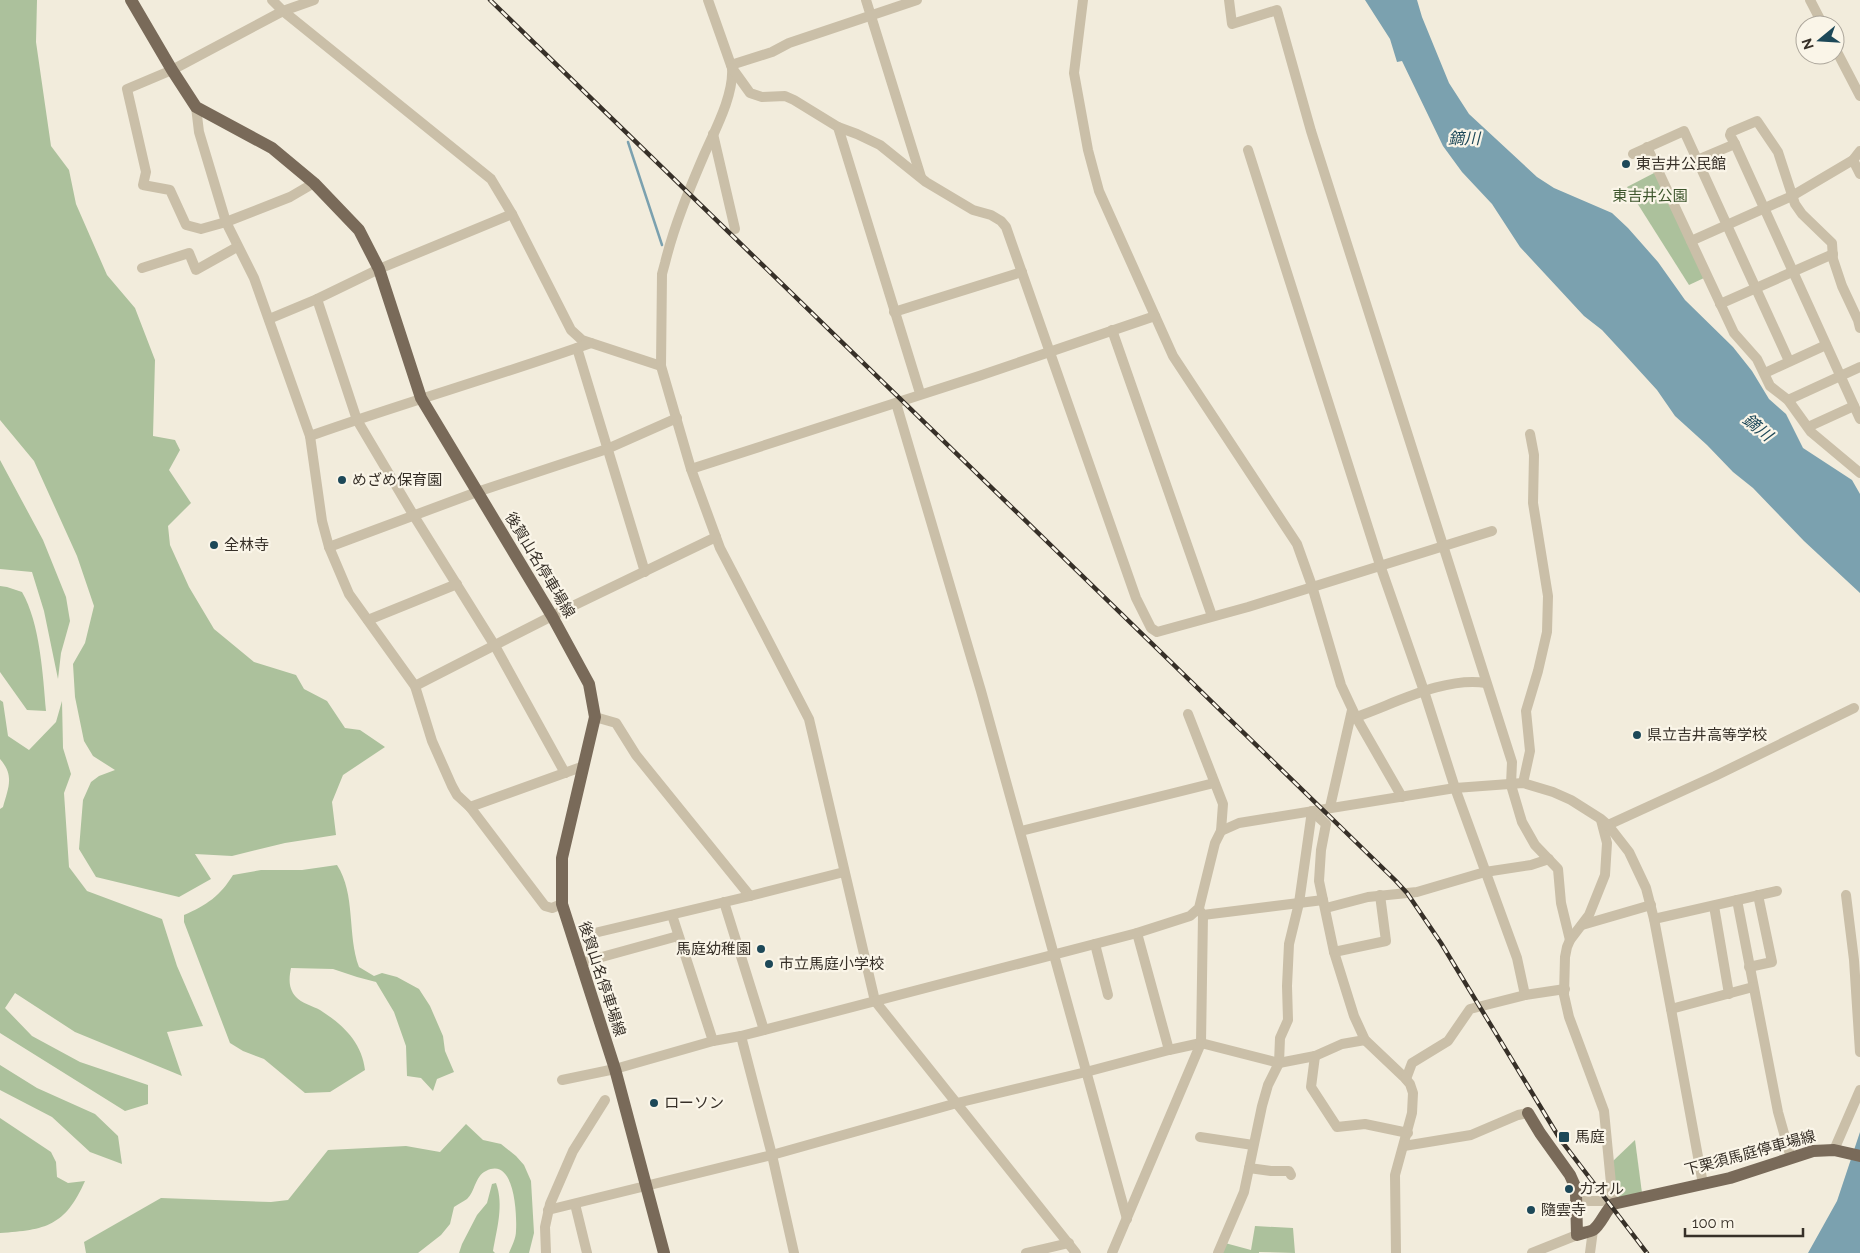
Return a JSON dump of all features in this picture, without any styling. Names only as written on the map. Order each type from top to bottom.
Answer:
[{"type":"main road","name":"後賀山名停車場線","points":[[131,0],[196,108],[272,148],[314,183],[359,230],[379,269],[421,398],[552,616],[589,684],[595,717],[562,858],[562,904],[614,1069],[664,1253]]},
{"type":"main road","points":[[1528,1113],[1570,1175],[1577,1202],[1577,1235],[1594,1230],[1608,1202]]},
{"type":"main road","name":"下栗須馬庭停車場線","points":[[1608,1202],[1730,1178],[1814,1151],[1839,1151],[1860,1156]]},
{"type":"street","points":[[272,0],[283,11],[491,179],[512,214],[571,330],[582,340],[661,366]]},
{"type":"street","points":[[314,0],[283,11],[172,70],[127,88],[146,172],[144,185],[170,190],[186,225],[201,230],[226,222],[290,197],[314,183]]},
{"type":"street","points":[[708,0],[731,67],[750,92],[762,97],[785,96],[838,127],[880,145],[922,178],[973,210],[990,215],[1001,221],[1006,228],[1136,598],[1151,628],[1157,632],[1492,531]]},
{"type":"street","points":[[866,0],[922,178]]},
{"type":"street","points":[[731,67],[772,52],[789,43],[870,14],[917,0]]},
{"type":"street","points":[[1083,0],[1074,73],[1088,150],[1099,191],[1173,356],[1187,380],[1291,534],[1312,586],[1341,685],[1354,714],[1402,797]]},
{"type":"street","points":[[1229,0],[1232,24],[1277,10],[1312,131],[1512,762],[1511,785],[1522,822],[1535,845],[1558,869],[1561,903],[1570,940]]},
{"type":"street","points":[[1810,0],[1818,15]]},
{"type":"street","points":[[1844,65],[1860,96]]},
{"type":"street","points":[[731,67],[731,87],[688,193],[666,256],[662,274],[661,366],[691,469],[716,537],[809,719],[875,1001],[1076,1253]]},
{"type":"street","points":[[196,108],[199,132],[226,222],[254,278],[310,436],[322,521],[328,547],[349,594],[414,686],[432,741],[457,795],[470,807],[545,906],[552,908],[562,904]]},
{"type":"street","points":[[1860,328],[1844,291],[1830,240],[1802,214],[1792,196],[1778,152],[1763,130],[1760,122],[1757,120],[1731,132],[1734,144],[1860,419]]},
{"type":"street","points":[[838,127],[920,393]]},
{"type":"street","points":[[1634,154],[1684,131],[1789,361]]},
{"type":"street","points":[[713,134],[735,229]]},
{"type":"street","points":[[1697,160],[1734,144]]},
{"type":"street","points":[[1647,147],[1734,333],[1757,359],[1770,386],[1788,400],[1811,432],[1860,473]]},
{"type":"street","points":[[1248,150],[1380,565],[1455,788],[1517,958],[1524,995]]},
{"type":"street","points":[[1691,241],[1792,196],[1853,160],[1860,151]]},
{"type":"street","points":[[1853,160],[1860,174]]},
{"type":"street","points":[[269,319],[317,299],[379,269],[512,214]]},
{"type":"street","points":[[142,268],[190,252],[196,270],[237,247]]},
{"type":"street","points":[[1720,304],[1833,254]]},
{"type":"street","points":[[894,312],[1022,272]]},
{"type":"street","points":[[317,299],[357,420],[495,646],[564,773]]},
{"type":"street","points":[[691,469],[1155,316]]},
{"type":"street","points":[[1112,330],[1212,616]]},
{"type":"street","points":[[310,436],[421,398],[510,372],[591,343]]},
{"type":"street","points":[[1765,373],[1826,344]]},
{"type":"street","points":[[577,348],[645,572]]},
{"type":"street","points":[[1788,400],[1860,367]]},
{"type":"street","points":[[896,402],[1020,832],[1127,1219]]},
{"type":"street","points":[[1808,427],[1854,406]]},
{"type":"street","points":[[328,547],[477,492],[607,449],[677,418]]},
{"type":"street","points":[[1523,783],[1530,751],[1526,711],[1547,632],[1548,596],[1533,503],[1534,455],[1530,434]]},
{"type":"street","points":[[414,686],[552,616],[716,537]]},
{"type":"street","points":[[368,620],[457,584]]},
{"type":"street","points":[[1354,714],[1424,692],[1475,681],[1486,683]]},
{"type":"street","points":[[1604,822],[1715,776],[1854,708]]},
{"type":"street","points":[[1112,1253],[1201,1043],[1201,911],[1214,843],[1221,831],[1223,804],[1188,714]]},
{"type":"street","points":[[1330,807],[1354,714]]},
{"type":"street","points":[[595,717],[616,723],[636,755],[750,896]]},
{"type":"street","points":[[470,807],[584,766]]},
{"type":"street","points":[[1020,832],[1214,782]]},
{"type":"street","points":[[1221,831],[1240,823],[1330,807],[1455,788],[1523,783],[1553,792],[1571,800],[1604,822],[1629,852],[1646,888],[1651,905],[1703,1184]]},
{"type":"street","points":[[1218,1253],[1244,1192],[1253,1145],[1268,1085],[1279,1063],[1280,1038],[1288,1020],[1286,986],[1289,944],[1299,902],[1312,810]]},
{"type":"street","points":[[1312,810],[1326,824],[1321,850],[1319,881],[1334,952],[1354,1016],[1365,1040],[1410,1084],[1414,1101],[1408,1133],[1394,1175],[1396,1253]]},
{"type":"street","points":[[1577,1202],[1608,1202],[1604,1111],[1569,1017],[1564,995],[1565,956],[1570,940],[1595,904],[1605,875],[1607,843],[1604,822]]},
{"type":"street","points":[[562,1080],[614,1069],[1137,933],[1201,911],[1299,902],[1324,904],[1380,895],[1417,892],[1486,872],[1531,865],[1549,859]]},
{"type":"street","points":[[586,935],[844,872]]},
{"type":"street","points":[[1654,919],[1777,891]]},
{"type":"street","points":[[1334,952],[1386,941],[1380,895]]},
{"type":"street","points":[[1749,967],[1772,962],[1758,895]]},
{"type":"street","points":[[1846,895],[1854,960],[1860,1052]]},
{"type":"street","points":[[1737,900],[1781,1127],[1790,1158]]},
{"type":"street","points":[[724,902],[764,1030]]},
{"type":"street","points":[[1582,925],[1651,905]]},
{"type":"street","points":[[1714,906],[1729,994]]},
{"type":"street","points":[[672,915],[713,1042]]},
{"type":"street","points":[[1137,933],[1169,1050]]},
{"type":"street","points":[[580,963],[678,936]]},
{"type":"street","points":[[1095,944],[1108,995]]},
{"type":"street","points":[[1671,1009],[1753,987]]},
{"type":"street","points":[[1406,1080],[1412,1063],[1448,1041],[1470,1009],[1524,995],[1565,989]]},
{"type":"street","points":[[741,1036],[772,1155],[794,1253]]},
{"type":"street","points":[[548,1210],[772,1155],[956,1103],[1201,1043],[1279,1063],[1315,1056],[1342,1044],[1365,1040]]},
{"type":"street","points":[[1315,1056],[1311,1087],[1338,1127],[1365,1124],[1408,1133]]},
{"type":"street","points":[[1839,1151],[1860,1090]]},
{"type":"street","points":[[546,1253],[545,1227],[548,1210],[574,1151],[605,1100]]},
{"type":"street","points":[[1404,1146],[1471,1135],[1518,1115],[1528,1113]]},
{"type":"street","points":[[1200,1137],[1253,1145]]},
{"type":"street","points":[[1249,1168],[1289,1171],[1291,1175]]},
{"type":"street","points":[[575,1204],[587,1253]]},
{"type":"street","points":[[1590,1253],[1594,1230]]},
{"type":"street","points":[[1532,1253],[1577,1235]]},
{"type":"street","points":[[1026,1253],[1069,1243]]},
{"type":"green space","points":[[0,0],[37,0],[36,42],[51,146],[69,170],[76,204],[107,275],[135,308],[155,360],[153,436],[175,440],[180,450],[169,470],[191,503],[168,526],[170,545],[189,587],[214,629],[254,662],[296,675],[304,689],[327,701],[345,728],[360,730],[385,747],[343,775],[332,802],[336,835],[285,843],[232,856],[195,854],[211,879],[179,897],[96,877],[79,849],[83,800],[91,782],[99,776],[115,770],[93,756],[84,741],[75,697],[73,664],[85,643],[94,606],[77,556],[34,461],[0,420]]},
{"type":"green space","name":"東吉井公園","points":[[1656,172],[1704,278],[1689,285],[1627,187]]},
{"type":"green space","points":[[0,460],[43,540],[66,597],[70,621],[61,653],[58,679],[44,611],[32,572],[0,569]]},
{"type":"green space","points":[[0,586],[22,592],[28,605],[40,650],[46,711],[27,710],[0,672]]},
{"type":"green space","points":[[0,700],[3,702],[8,736],[29,750],[56,722],[62,701],[63,748],[71,774],[64,793],[69,867],[87,891],[162,919],[177,966],[203,1026],[167,1032],[182,1076],[75,1032],[15,993],[5,1008],[32,1036],[80,1062],[148,1085],[148,1104],[125,1111],[0,1033],[0,809],[3,807],[9,777],[5,765],[0,759]]},
{"type":"green space","points":[[337,865],[347,889],[355,955],[359,967],[374,976],[382,973],[397,977],[419,989],[430,1006],[443,1036],[445,1051],[454,1072],[437,1079],[433,1091],[421,1078],[407,1076],[406,1046],[394,1012],[376,982],[333,969],[291,968],[290,987],[298,999],[328,1015],[350,1035],[360,1051],[365,1070],[330,1092],[305,1093],[264,1059],[243,1051],[230,1043],[184,922],[184,915],[212,899],[223,889],[233,875],[261,870],[302,870]]},
{"type":"green space","points":[[0,1065],[37,1088],[95,1114],[118,1136],[122,1164],[90,1152],[52,1117],[0,1090]]},
{"type":"green space","points":[[0,1118],[51,1152],[56,1162],[57,1177],[68,1183],[85,1181],[70,1208],[52,1223],[30,1230],[0,1233]]},
{"type":"green space","points":[[466,1124],[483,1140],[501,1144],[524,1165],[531,1181],[534,1233],[529,1253],[509,1253],[516,1234],[515,1201],[508,1179],[503,1172],[496,1169],[482,1173],[470,1196],[454,1207],[450,1224],[441,1235],[418,1253],[86,1253],[84,1242],[161,1198],[271,1202],[288,1200],[328,1150],[406,1146],[440,1152]]},
{"type":"green space","points":[[1635,1140],[1642,1193],[1616,1198],[1613,1161]]},
{"type":"green space","points":[[496,1183],[500,1208],[493,1251],[495,1253],[459,1253],[477,1215],[487,1203],[492,1184]]},
{"type":"green space","points":[[1255,1226],[1293,1228],[1295,1253],[1221,1253],[1225,1243],[1251,1250]]},
{"type":"water","name":"鏑川","points":[[1365,0],[1417,0],[1449,83],[1469,114],[1537,177],[1554,188],[1612,213],[1628,228],[1658,262],[1685,300],[1733,347],[1752,371],[1769,399],[1786,414],[1803,448],[1852,480],[1860,494],[1860,593],[1804,541],[1753,488],[1733,472],[1675,416],[1657,390],[1626,356],[1602,330],[1584,316],[1520,247],[1492,204],[1462,172],[1443,146],[1402,61],[1397,62],[1390,39]]},
{"type":"water","points":[[1860,1132],[1860,1253],[1808,1253],[1837,1201]]},
{"type":"waterway","points":[[628,142],[662,245]]},
{"type":"railway","points":[[490,0],[1395,880],[1407,893],[1441,943],[1560,1139],[1647,1253]]},
{"type":"place","name":"東吉井公民館","points":[[1626,164]]},
{"type":"place","name":"めざめ保育園","points":[[342,480]]},
{"type":"place","name":"全林寺","points":[[214,545]]},
{"type":"place","name":"県立吉井高等学校","points":[[1637,735]]},
{"type":"place","name":"馬庭幼稚園","points":[[761,949]]},
{"type":"place","name":"市立馬庭小学校","points":[[769,964]]},
{"type":"place","name":"ローソン","points":[[654,1103]]},
{"type":"place","name":"馬庭","points":[[1564,1137]]},
{"type":"place","name":"カオル","points":[[1569,1189]]},
{"type":"place","name":"隨雲寺","points":[[1531,1210]]}]
